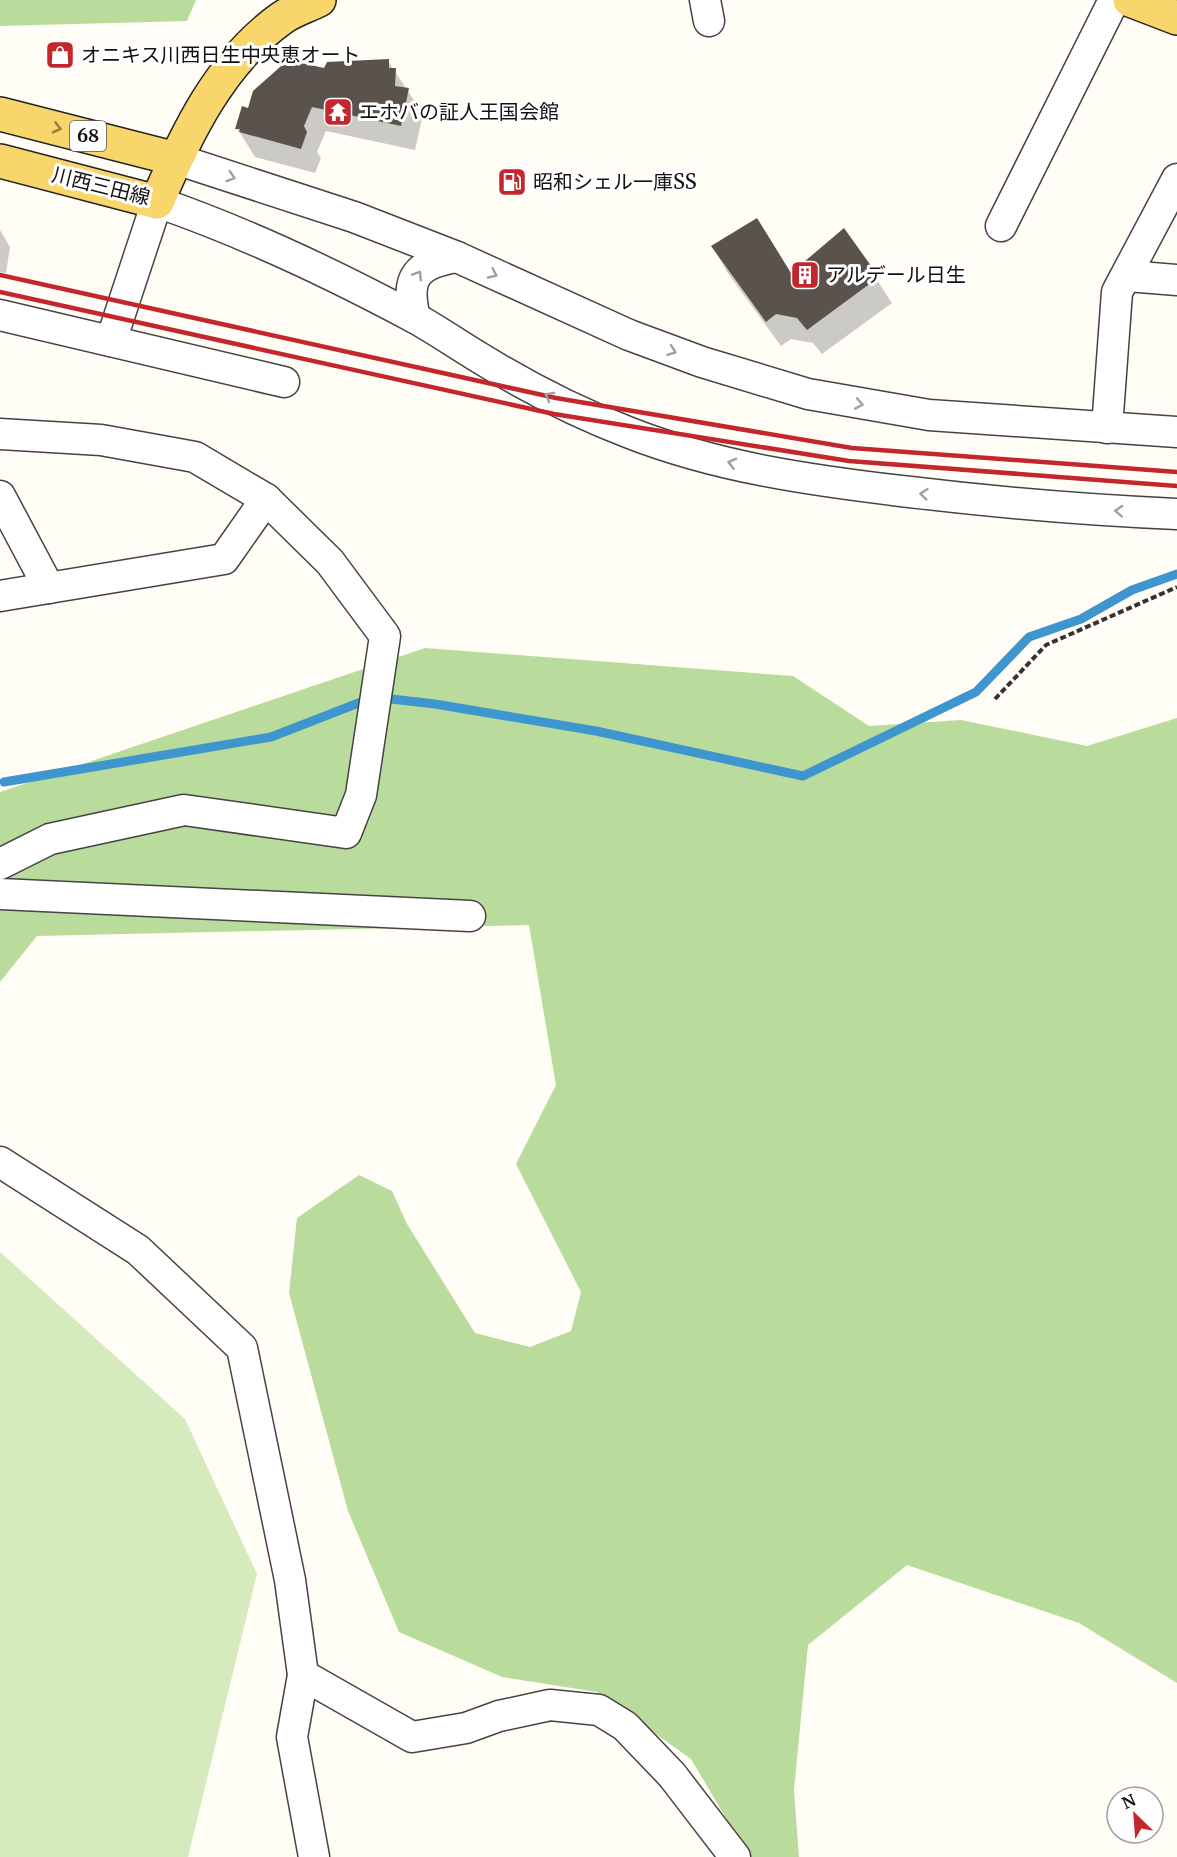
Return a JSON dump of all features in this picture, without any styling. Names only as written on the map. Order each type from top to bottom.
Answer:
[{"type":"main road","name":"川西三田線","points":[[0,160],[157,202],[176,159],[209,99],[238,60],[284,16],[319,0]]},
{"type":"main road","points":[[1130,0],[1177,18]]},
{"type":"main road","name":"68","points":[[0,114],[176,159]]},
{"type":"street","points":[[1001,226],[1114,0]]},
{"type":"street","points":[[176,159],[354,217],[457,257],[629,335],[702,362],[808,394],[929,415],[1177,432]]},
{"type":"street","points":[[1107,428],[1117,292],[1177,179]]},
{"type":"street","points":[[111,341],[157,202],[214,222],[286,252],[415,318],[482,359],[572,408],[632,434],[723,461],[777,474],[919,494],[1088,509],[1177,513]]},
{"type":"street","points":[[415,318],[411,300],[415,276],[424,266],[435,261],[457,257]]},
{"type":"street","points":[[1127,276],[1177,280]]},
{"type":"street","points":[[0,315],[284,382]]},
{"type":"street","points":[[0,434],[101,440],[195,457],[266,500],[330,562],[385,636],[361,795],[346,833],[184,810],[50,840],[0,864]]},
{"type":"street","points":[[0,496],[49,588]]},
{"type":"street","points":[[0,596],[224,559],[266,500]]},
{"type":"street","points":[[0,894],[470,916]]},
{"type":"street","points":[[0,1162],[138,1250],[242,1348],[291,1580],[303,1675],[292,1737],[314,1857]]},
{"type":"street","points":[[303,1675],[411,1737],[466,1728],[499,1716],[550,1705],[598,1710],[625,1726],[672,1775],[735,1857]]},
{"type":"path","points":[[995,699],[1046,645],[1172,586],[1177,587]]},
{"type":"green space","points":[[0,0],[196,0],[187,21],[0,26]]},
{"type":"green space","points":[[425,648],[793,676],[869,726],[961,720],[1087,746],[1177,718],[1177,1683],[1079,1623],[907,1565],[808,1645],[794,1790],[799,1857],[749,1857],[691,1759],[597,1692],[502,1677],[399,1632],[348,1511],[289,1293],[297,1218],[359,1175],[392,1191],[407,1224],[475,1333],[530,1347],[571,1331],[581,1292],[516,1164],[556,1085],[529,925],[37,936],[0,982],[0,792]]},
{"type":"green space","points":[[0,1252],[185,1419],[257,1574],[188,1857],[0,1857]]},
{"type":"building","points":[[389,59],[389,68],[396,68],[395,86],[409,88],[401,126],[312,107],[304,126],[307,132],[301,149],[235,129],[242,106],[248,108],[253,91],[288,60],[324,68],[327,62]]},
{"type":"building","name":"アルデール日生","points":[[757,218],[791,273],[844,228],[879,277],[807,330],[797,318],[776,314],[766,322],[711,246]]},
{"type":"waterway","points":[[4,782],[271,737],[374,697],[435,704],[596,731],[803,776],[976,692],[1029,637],[1081,619],[1132,590],[1177,574]]},
{"type":"railway","points":[[0,275],[556,398],[852,448],[1177,472]]},
{"type":"railway","points":[[0,292],[554,414],[849,461],[1177,486]]},
{"type":"place","name":"オニキス川西日生中央恵オート","points":[[60,55]]},
{"type":"place","name":"エホバの証人王国会館","points":[[338,112]]},
{"type":"place","name":"昭和シェル一庫SS","points":[[512,182]]},
{"type":"place","name":"アルデール日生","points":[[805,275]]}]
